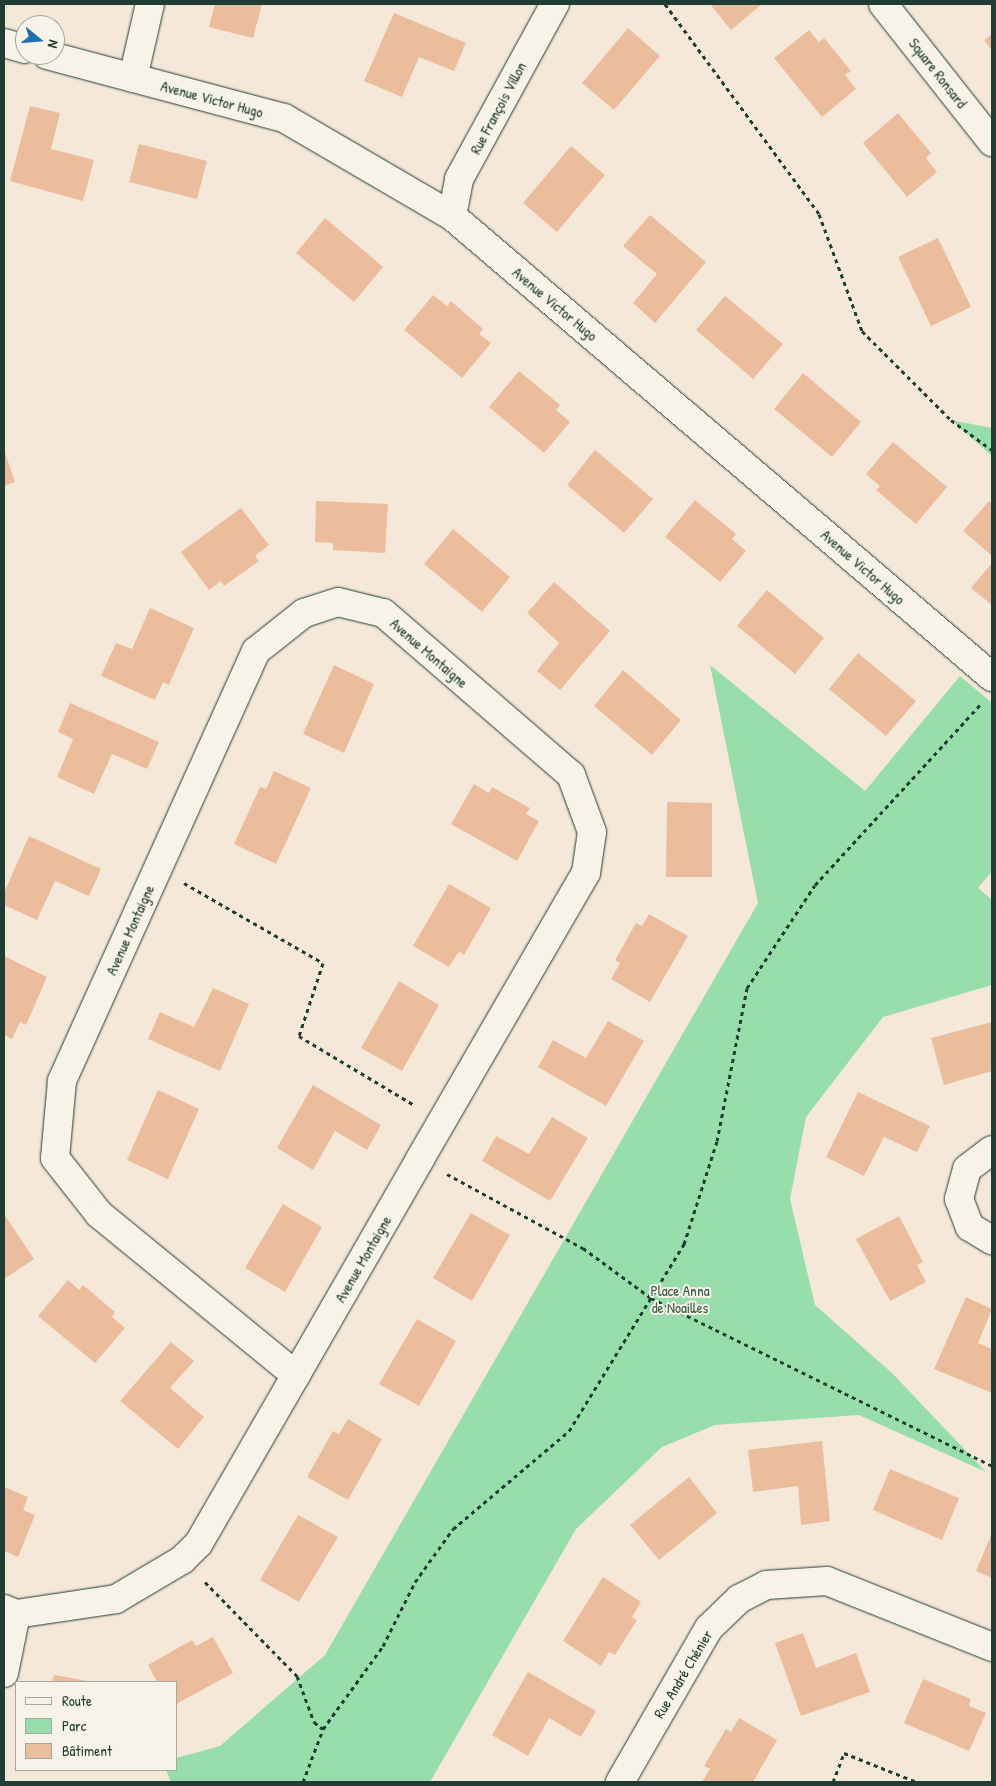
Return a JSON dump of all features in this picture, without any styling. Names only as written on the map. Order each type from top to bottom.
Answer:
[{"type":"street","points":[[133,78],[150,4]]},
{"type":"street","name":"Rue François Villon","points":[[452,216],[459,179],[555,4]]},
{"type":"street","name":"Square Ronsard","points":[[883,4],[992,142]]},
{"type":"street","name":"Avenue Victor Hugo","points":[[65,60],[284,118],[452,216],[989,688]]},
{"type":"street","name":"Avenue Montaigne","points":[[10,1612],[116,1599],[182,1560],[200,1542],[586,873],[592,832],[571,775],[383,613],[338,602],[304,613],[256,651],[62,1080],[55,1158],[99,1214],[296,1375]]},
{"type":"street","points":[[992,1150],[966,1168],[958,1199],[970,1227],[992,1240]]},
{"type":"street","name":"Rue André Chénier","points":[[620,1782],[709,1628],[739,1599],[766,1584],[827,1581],[992,1647]]},
{"type":"street","points":[[4,1673],[10,1612]]},
{"type":"path","points":[[665,4],[819,214],[862,331],[951,420],[992,450]]},
{"type":"path","points":[[302,1782],[323,1728],[383,1646],[415,1582],[452,1528],[569,1431],[684,1244],[717,1141],[747,988],[815,884],[989,688]]},
{"type":"path","points":[[159,868],[323,963],[299,1036],[442,1121]]},
{"type":"path","points":[[420,1159],[583,1248],[651,1298],[992,1466]]},
{"type":"path","points":[[182,1560],[297,1676],[314,1722],[323,1728]]},
{"type":"path","points":[[833,1782],[844,1753],[917,1782]]},
{"type":"green space","points":[[951,420],[992,428],[992,456]]},
{"type":"green space","name":"Place Anna de Noailles","points":[[710,665],[865,791],[960,676],[992,703],[992,871],[978,888],[992,900],[992,985],[883,1017],[806,1117],[790,1199],[815,1305],[892,1373],[986,1472],[859,1415],[715,1425],[662,1447],[576,1529],[430,1782],[171,1782],[166,1771],[178,1771],[178,1757],[220,1746],[325,1655],[758,903]]},
{"type":"building","points":[[215,4],[262,4],[253,38],[209,27]]},
{"type":"building","points":[[710,4],[762,4],[731,30]]},
{"type":"building","points":[[394,13],[466,43],[454,71],[419,57],[402,97],[364,81]]},
{"type":"building","points":[[628,28],[660,56],[614,110],[582,83]]},
{"type":"building","points":[[809,30],[819,42],[824,38],[851,71],[845,75],[856,89],[822,117],[774,58]]},
{"type":"building","points":[[992,34],[992,51],[984,40]]},
{"type":"building","points":[[30,106],[60,113],[51,149],[94,160],[83,201],[10,181]]},
{"type":"building","points":[[898,113],[931,153],[926,158],[937,172],[907,197],[863,143]]},
{"type":"building","points":[[139,144],[207,161],[197,199],[129,182]]},
{"type":"building","points":[[571,146],[605,175],[557,232],[523,203]]},
{"type":"building","points":[[650,215],[706,262],[655,323],[633,303],[657,274],[623,246]]},
{"type":"building","points":[[325,218],[383,267],[354,302],[296,253]]},
{"type":"building","points":[[938,238],[971,307],[931,326],[898,257]]},
{"type":"building","points":[[433,295],[447,306],[451,301],[483,329],[479,334],[491,343],[462,378],[404,330]]},
{"type":"building","points":[[725,296],[783,344],[753,379],[696,330]]},
{"type":"building","points":[[519,371],[560,405],[556,410],[570,422],[544,453],[489,407]]},
{"type":"building","points":[[803,373],[861,422],[832,457],[774,409]]},
{"type":"building","points":[[893,442],[947,487],[916,524],[876,490],[880,486],[866,474]]},
{"type":"building","points":[[4,450],[15,482],[4,486]]},
{"type":"building","points":[[595,450],[653,499],[624,533],[567,485]]},
{"type":"building","points":[[695,500],[736,534],[732,539],[746,551],[720,582],[665,537]]},
{"type":"building","points":[[316,501],[388,504],[385,553],[333,550],[333,543],[315,542]]},
{"type":"building","points":[[989,501],[992,504],[992,556],[963,531]]},
{"type":"building","points":[[241,508],[269,545],[255,556],[259,561],[224,586],[221,581],[209,590],[181,552]]},
{"type":"building","points":[[453,529],[510,577],[482,612],[424,564]]},
{"type":"building","points":[[992,563],[992,605],[971,588]]},
{"type":"building","points":[[554,582],[610,631],[560,690],[537,671],[559,643],[527,613]]},
{"type":"building","points":[[767,590],[824,638],[795,674],[737,626]]},
{"type":"building","points":[[150,608],[194,628],[169,685],[163,682],[155,700],[101,676],[116,643],[132,649]]},
{"type":"building","points":[[858,653],[916,701],[886,736],[829,689]]},
{"type":"building","points":[[334,665],[374,684],[344,753],[303,734]]},
{"type":"building","points":[[623,670],[681,720],[652,755],[594,706]]},
{"type":"building","points":[[70,703],[159,742],[147,769],[112,754],[94,794],[57,777],[73,739],[58,732]]},
{"type":"building","points":[[274,771],[311,788],[276,864],[234,844],[260,787],[266,789]]},
{"type":"building","points":[[474,784],[489,793],[492,787],[530,808],[526,814],[539,821],[517,861],[451,824]]},
{"type":"building","points":[[667,802],[712,803],[712,877],[666,877]]},
{"type":"building","points":[[29,836],[101,869],[89,896],[55,881],[37,920],[4,905],[4,893]]},
{"type":"building","points":[[449,884],[491,908],[464,955],[459,951],[449,967],[413,946]]},
{"type":"building","points":[[649,914],[688,936],[650,1002],[611,979],[620,963],[615,960],[636,923],[642,926]]},
{"type":"building","points":[[4,956],[47,977],[26,1025],[20,1022],[12,1039],[4,1035]]},
{"type":"building","points":[[399,981],[439,1005],[402,1071],[361,1048]]},
{"type":"building","points":[[213,988],[249,1004],[220,1071],[148,1039],[160,1012],[194,1027]]},
{"type":"building","points":[[608,1021],[644,1041],[606,1106],[538,1067],[553,1040],[586,1058]]},
{"type":"building","points":[[992,1022],[992,1071],[944,1085],[931,1038]]},
{"type":"building","points":[[313,1085],[381,1125],[367,1150],[335,1131],[313,1170],[277,1148]]},
{"type":"building","points":[[158,1090],[199,1109],[168,1179],[127,1160]]},
{"type":"building","points":[[858,1092],[930,1126],[917,1152],[884,1137],[864,1176],[826,1157]]},
{"type":"building","points":[[552,1117],[588,1138],[550,1201],[482,1161],[496,1136],[529,1154]]},
{"type":"building","points":[[283,1204],[322,1227],[285,1292],[245,1268]]},
{"type":"building","points":[[471,1213],[510,1235],[472,1301],[433,1278]]},
{"type":"building","points":[[4,1214],[34,1259],[4,1279]]},
{"type":"building","points":[[899,1216],[923,1262],[917,1265],[926,1282],[890,1301],[856,1239]]},
{"type":"building","points":[[68,1280],[79,1290],[83,1285],[115,1312],[112,1317],[125,1328],[95,1363],[38,1316]]},
{"type":"building","points":[[966,1297],[992,1309],[978,1343],[992,1349],[992,1393],[934,1369]]},
{"type":"building","points":[[417,1319],[456,1341],[419,1406],[379,1384]]},
{"type":"building","points":[[171,1342],[194,1361],[170,1388],[204,1417],[178,1449],[120,1401]]},
{"type":"building","points":[[348,1419],[382,1439],[348,1500],[307,1477],[333,1431],[339,1434]]},
{"type":"building","points":[[822,1441],[830,1521],[801,1525],[798,1486],[753,1492],[748,1450]]},
{"type":"building","points":[[890,1469],[959,1498],[942,1540],[873,1510]]},
{"type":"building","points":[[689,1477],[717,1513],[659,1560],[630,1525]]},
{"type":"building","points":[[4,1487],[28,1497],[23,1510],[35,1515],[18,1557],[4,1551]]},
{"type":"building","points":[[298,1515],[338,1537],[299,1602],[260,1580]]},
{"type":"building","points":[[992,1533],[992,1578],[976,1571]]},
{"type":"building","points":[[603,1577],[641,1602],[632,1617],[637,1620],[615,1655],[609,1652],[601,1666],[563,1641]]},
{"type":"building","points":[[803,1633],[816,1668],[856,1653],[870,1692],[801,1716],[775,1643]]},
{"type":"building","points":[[213,1637],[233,1673],[178,1703],[178,1681],[156,1681],[148,1665],[192,1640],[196,1646]]},
{"type":"building","points":[[528,1672],[596,1711],[581,1737],[549,1718],[528,1756],[492,1735]]},
{"type":"building","points":[[54,1675],[88,1681],[52,1681]]},
{"type":"building","points":[[923,1679],[971,1699],[969,1706],[986,1713],[969,1751],[904,1723]]},
{"type":"building","points":[[739,1718],[777,1740],[753,1782],[702,1782],[710,1769],[704,1766],[726,1729],[731,1732]]}]
